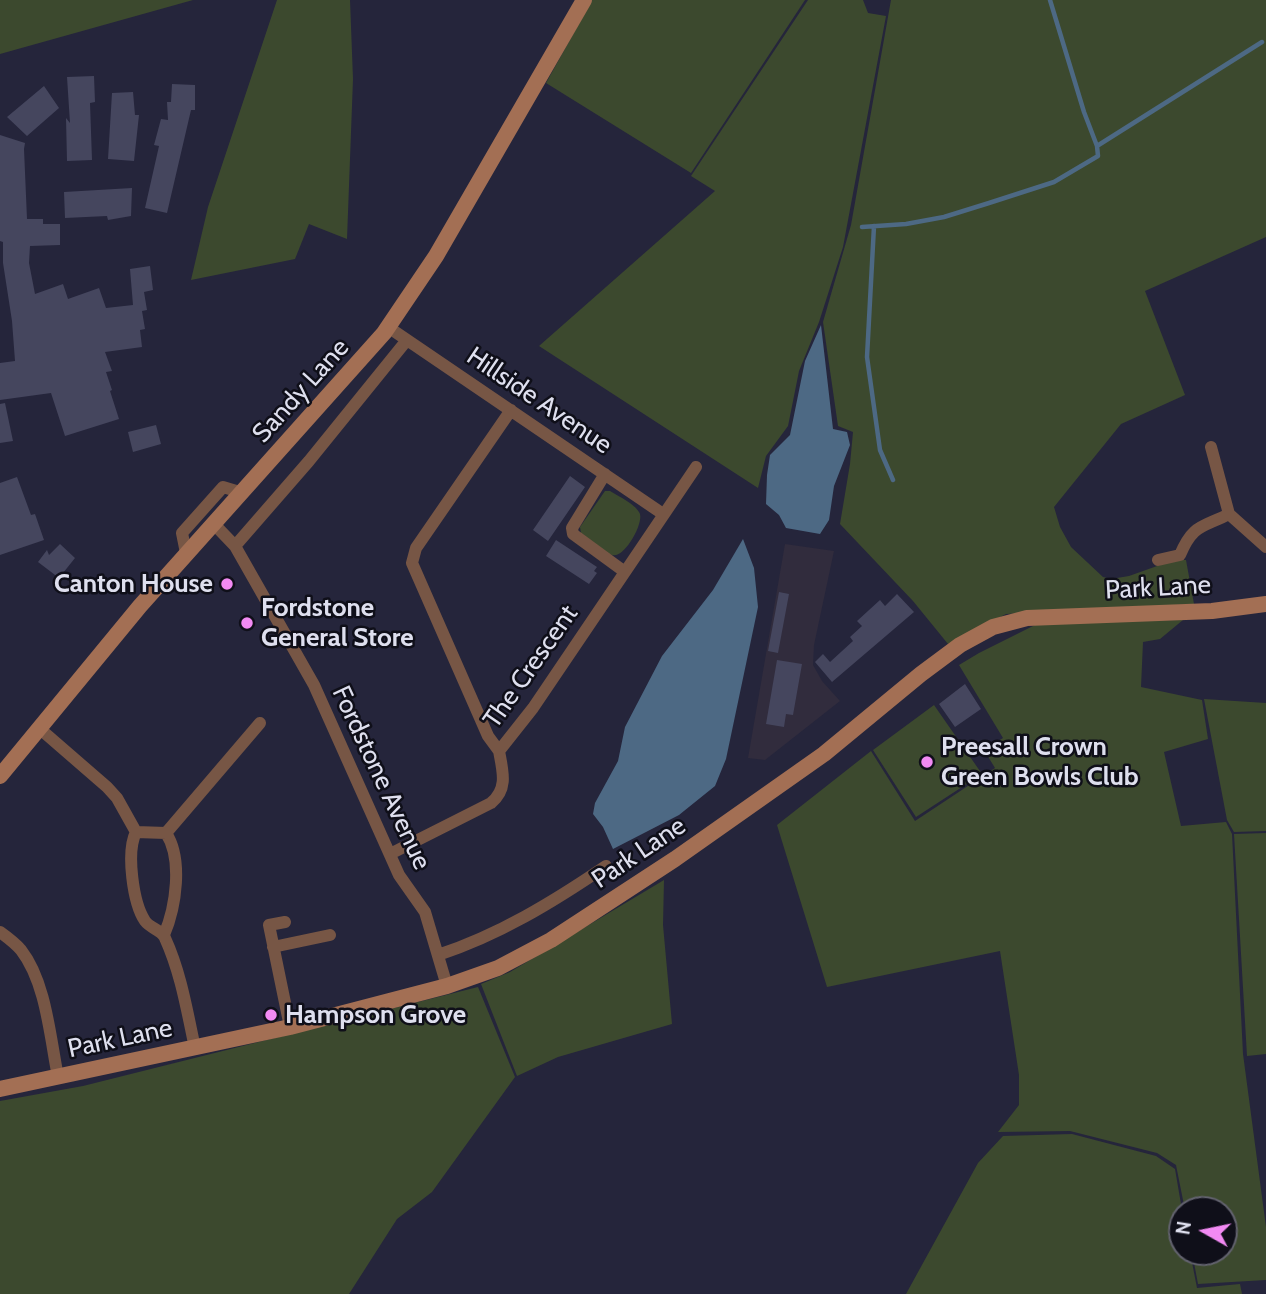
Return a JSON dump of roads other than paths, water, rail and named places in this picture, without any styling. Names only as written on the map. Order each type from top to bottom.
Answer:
[{"type":"main road","name":"Sandy Lane","points":[[0,776],[186,553],[243,493],[388,327],[436,256],[584,0]]},
{"type":"main road","name":"Park Lane","points":[[0,1089],[290,1027],[447,986],[512,962],[615,900],[824,754],[960,645],[993,627],[1027,618],[1212,611],[1266,604]]},
{"type":"street","name":"Hillside Avenue","points":[[388,327],[663,514]]},
{"type":"street","name":"Sandy Lane","points":[[234,545],[309,461],[407,340]]},
{"type":"street","points":[[499,751],[488,736],[412,564],[416,548],[511,410]]},
{"type":"street","points":[[1211,447],[1229,514],[1266,547]]},
{"type":"street","name":"The Crescent","points":[[390,854],[491,803],[499,796],[503,786],[499,751],[533,708],[696,467]]},
{"type":"street","points":[[605,474],[572,528],[573,534],[625,572]]},
{"type":"street","points":[[186,553],[182,533],[223,487],[243,493]]},
{"type":"street","points":[[1158,559],[1180,555],[1187,537],[1195,529],[1205,527],[1229,514]]},
{"type":"street","name":"Fordstone Avenue","points":[[214,524],[234,545],[313,685],[390,854],[407,888],[425,912],[447,986]]},
{"type":"street","points":[[135,832],[166,832],[260,723]]},
{"type":"street","points":[[39,728],[107,787],[117,798],[135,832]]},
{"type":"street","points":[[135,832],[130,855],[139,904],[145,921],[164,934],[179,977],[195,1048]]},
{"type":"street","points":[[164,934],[175,905],[176,888],[171,840],[166,832]]},
{"type":"street","name":"Park Lane","points":[[438,955],[517,921],[557,899],[606,866]]},
{"type":"street","points":[[285,922],[269,925],[290,1027]]},
{"type":"street","points":[[0,932],[19,947],[30,962],[37,979],[58,1077]]},
{"type":"street","points":[[273,947],[330,934]]},
{"type":"water","points":[[821,325],[833,429],[847,432],[850,445],[834,486],[829,520],[820,534],[786,528],[779,515],[766,504],[770,455],[790,435],[805,361]]},
{"type":"water","points":[[743,539],[754,568],[758,607],[726,759],[715,786],[679,815],[613,849],[603,827],[593,814],[595,803],[618,761],[625,727],[662,656],[713,590]]},
{"type":"waterway","points":[[1050,0],[1097,146]]},
{"type":"waterway","points":[[862,227],[906,224],[944,217],[1054,182],[1098,156],[1097,146],[1262,42]]},
{"type":"waterway","points":[[874,226],[867,357],[880,450],[893,480]]},
{"type":"place","name":"Canton House","points":[[227,584]]},
{"type":"place","name":"Fordstone General Store","points":[[247,623]]},
{"type":"place","name":"Preesall Crown Green Bowls Club","points":[[927,762]]},
{"type":"place","name":"Hampson Grove","points":[[271,1015]]}]
